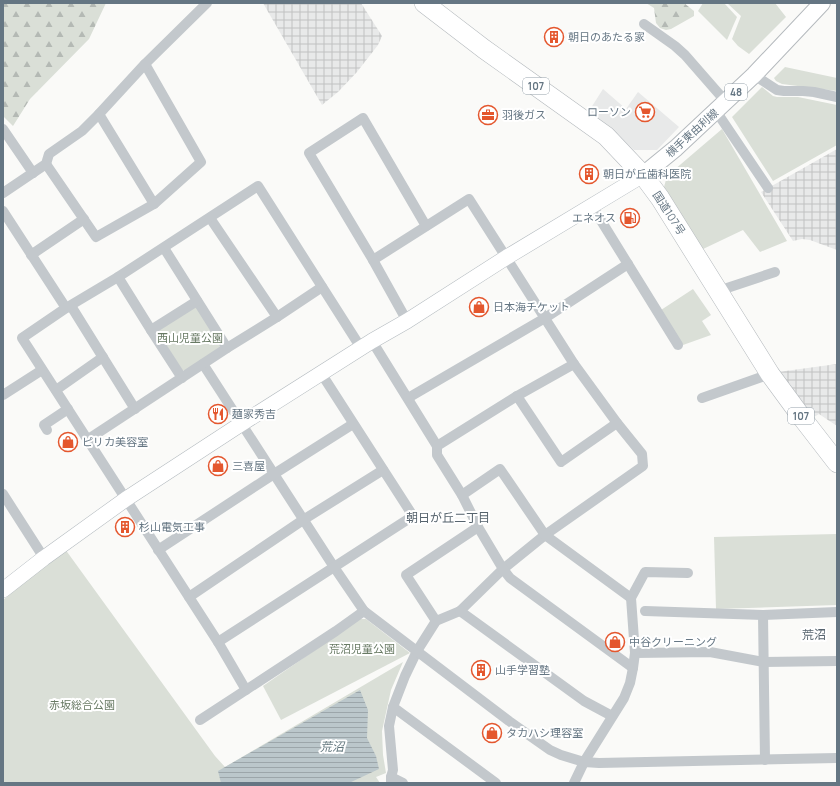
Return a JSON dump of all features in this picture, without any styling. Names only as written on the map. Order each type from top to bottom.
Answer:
[{"type":"highway","name":"国道107号","points":[[424,3],[484,49],[606,136],[643,175],[660,198],[770,374],[837,463]]},
{"type":"main road","name":"横手東由利線","points":[[643,175],[676,148],[721,107],[754,75],[822,3]]},
{"type":"street","points":[[3,193],[46,164],[49,154],[82,131],[145,64],[207,3]]},
{"type":"street","points":[[644,24],[680,50],[721,107],[768,188]]},
{"type":"street","points":[[46,164],[96,237],[154,204],[202,162],[145,64]]},
{"type":"street","points":[[754,75],[777,90],[814,92],[837,97]]},
{"type":"street","points":[[99,114],[154,204]]},
{"type":"street","points":[[407,321],[373,260],[308,153],[363,118],[426,226]]},
{"type":"street","points":[[3,129],[33,173]]},
{"type":"street","points":[[3,590],[44,558],[126,499],[241,424],[507,257],[643,175]]},
{"type":"street","points":[[246,690],[218,642],[22,338],[164,248],[258,186],[322,288],[408,398],[437,446],[437,454],[462,495],[478,527],[510,578],[634,668]]},
{"type":"street","points":[[373,260],[469,200],[507,257],[574,364],[617,423],[642,454],[643,466],[545,535],[503,569],[460,611],[436,621],[417,650],[405,676],[393,707],[389,726],[393,770],[391,780],[403,783]]},
{"type":"street","points":[[592,206],[678,345]]},
{"type":"street","points":[[3,211],[31,255],[103,357],[135,409]]},
{"type":"street","points":[[210,218],[277,317]]},
{"type":"street","points":[[31,255],[84,220]]},
{"type":"street","points":[[164,248],[227,348]]},
{"type":"street","points":[[408,398],[545,318],[628,264]]},
{"type":"street","points":[[718,291],[775,272]]},
{"type":"street","points":[[118,277],[182,378]]},
{"type":"street","points":[[87,440],[227,348],[322,288]]},
{"type":"street","points":[[151,330],[197,301]]},
{"type":"street","points":[[56,390],[103,357]]},
{"type":"street","points":[[203,364],[303,520],[364,611],[509,721],[550,750],[584,762],[599,763],[837,758]]},
{"type":"street","points":[[437,446],[518,396],[574,364]]},
{"type":"street","points":[[3,395],[42,370]]},
{"type":"street","points":[[218,642],[413,516],[321,374]]},
{"type":"street","points":[[702,398],[770,374]]},
{"type":"street","points":[[518,396],[561,462],[617,423]]},
{"type":"street","points":[[47,430],[44,425],[68,409]]},
{"type":"street","points":[[158,550],[274,474],[354,424]]},
{"type":"street","points":[[462,495],[500,468],[545,535],[631,598]]},
{"type":"street","points":[[189,597],[303,520],[383,470]]},
{"type":"street","points":[[3,494],[6,505],[44,558]]},
{"type":"street","points":[[436,621],[406,575],[478,527]]},
{"type":"street","points":[[574,783],[584,762],[624,698],[630,683],[636,653],[631,598],[645,572],[688,573]]},
{"type":"street","points":[[200,720],[364,611]]},
{"type":"street","points":[[460,611],[584,701],[612,716]]},
{"type":"street","points":[[645,611],[763,615],[837,612]]},
{"type":"street","points":[[763,615],[765,760]]},
{"type":"street","points":[[636,653],[710,652],[764,662],[837,661]]},
{"type":"street","points":[[393,707],[496,783]]},
{"type":"shaded area","points":[[263,3],[361,3],[382,36],[378,45],[357,72],[338,92],[322,105]]},
{"type":"shaded area","points":[[603,89],[626,109],[638,92],[679,127],[657,150],[634,150],[589,111]]},
{"type":"shaded area","points":[[837,149],[837,250],[810,240],[802,239],[793,241],[761,192]]},
{"type":"shaded area","points":[[837,364],[837,426],[819,414],[814,417],[778,372]]},
{"type":"green space","points":[[3,3],[106,3],[89,39],[30,99],[13,126],[3,116]]},
{"type":"green space","points":[[646,3],[684,3],[694,11],[694,16],[671,29],[666,30],[660,28],[656,23],[654,8]]},
{"type":"green space","points":[[703,3],[724,3],[737,17],[727,40],[698,11]]},
{"type":"green space","points":[[727,3],[775,3],[786,17],[749,54],[738,46],[732,39],[741,16]]},
{"type":"green space","points":[[785,67],[837,78],[837,91],[782,84],[774,78]]},
{"type":"green space","points":[[762,87],[773,96],[777,97],[798,97],[837,105],[837,145],[773,181],[732,117]]},
{"type":"green space","points":[[722,129],[787,241],[760,252],[743,230],[701,250],[665,198],[664,187],[667,176]]},
{"type":"green space","points":[[693,289],[711,315],[702,321],[711,335],[683,345],[661,310]]},
{"type":"green space","name":"西山児童公園","points":[[194,305],[199,306],[222,349],[186,371],[182,370],[158,332],[159,328]]},
{"type":"green space","points":[[837,534],[837,605],[716,609],[714,537]]},
{"type":"green space","name":"赤坂総合公園","points":[[65,549],[215,756],[225,767],[403,662],[391,690],[382,731],[383,755],[386,773],[376,777],[380,783],[3,783],[3,600]]},
{"type":"green space","name":"荒沼児童公園","points":[[360,619],[366,619],[410,653],[281,720],[263,686]]},
{"type":"water","name":"荒沼","points":[[360,690],[368,710],[367,738],[376,756],[379,769],[349,783],[221,783],[218,771]]},
{"type":"place","name":"朝日のあたる家","points":[[554,37]]},
{"type":"place","name":"ローソン","points":[[645,112]]},
{"type":"place","name":"羽後ガス","points":[[488,115]]},
{"type":"place","name":"朝日が丘歯科医院","points":[[589,174]]},
{"type":"place","name":"エネオス","points":[[630,218]]},
{"type":"place","name":"日本海チケット","points":[[479,307]]},
{"type":"place","name":"麺家秀吉","points":[[218,414]]},
{"type":"place","name":"ピリカ美容室","points":[[68,442]]},
{"type":"place","name":"三喜屋","points":[[218,466]]},
{"type":"place","name":"杉山電気工事","points":[[125,527]]},
{"type":"place","name":"中谷クリーニング","points":[[615,642]]},
{"type":"place","name":"山手学習塾","points":[[481,670]]},
{"type":"place","name":"タカハシ理容室","points":[[492,733]]},
{"type":"district","name":"朝日が丘二丁目","points":[[448,518]]},
{"type":"district","name":"荒沼","points":[[814,635]]}]
